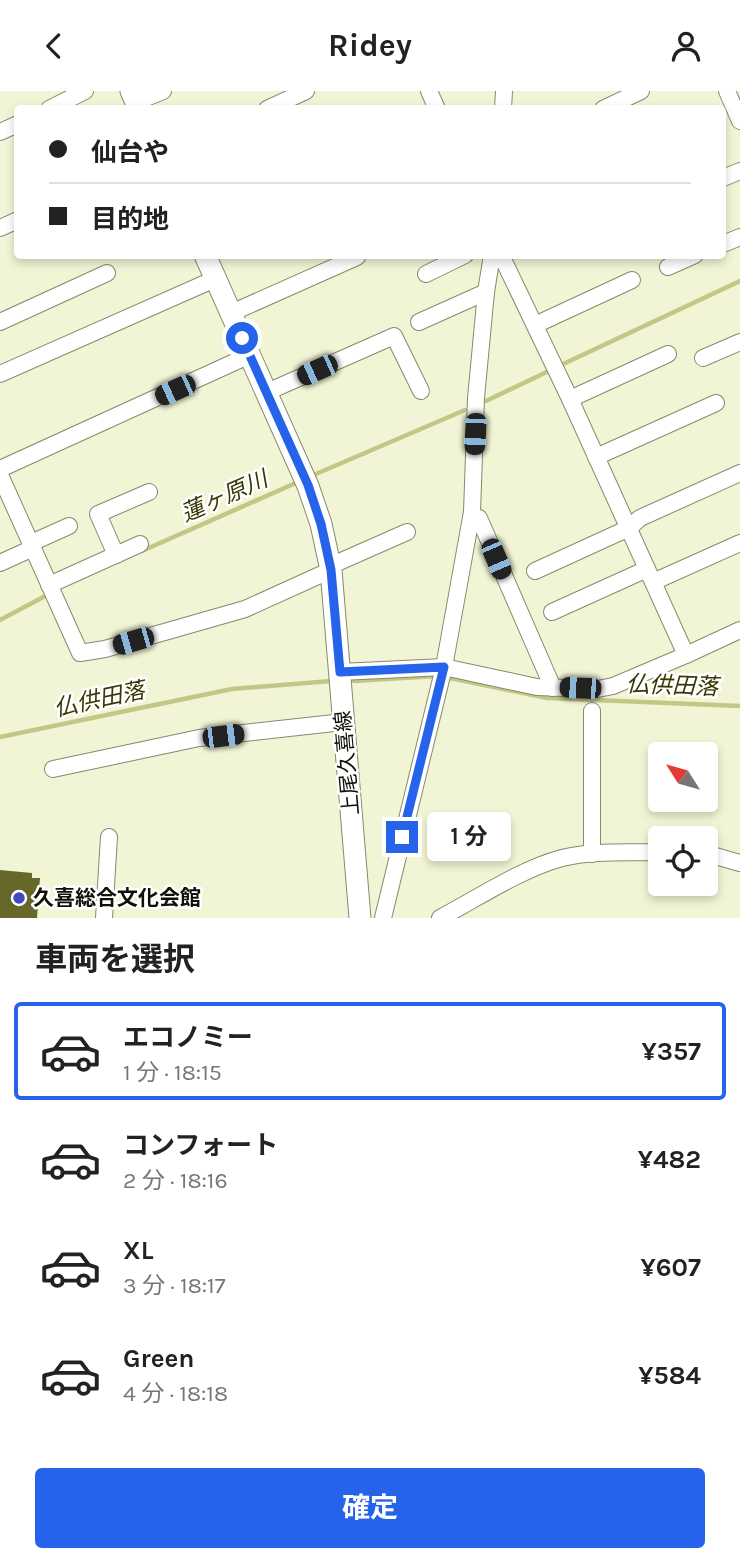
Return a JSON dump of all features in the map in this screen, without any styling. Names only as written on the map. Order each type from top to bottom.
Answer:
[{"type":"main road","name":"上尾久喜線","points":[[207,259],[305,479],[321,524],[330,568],[360,918]]},
{"type":"street","points":[[57,105],[85,91]]},
{"type":"street","points":[[135,101],[163,91]]},
{"type":"street","points":[[276,105],[306,91]]},
{"type":"street","points":[[621,95],[641,91]]},
{"type":"street","points":[[727,91],[740,121]]},
{"type":"street","points":[[231,313],[352,259]]},
{"type":"street","points":[[426,274],[457,259]]},
{"type":"street","points":[[383,918],[442,673],[472,512],[476,398],[491,259]]},
{"type":"street","points":[[503,259],[570,399],[686,655]]},
{"type":"street","points":[[668,267],[686,259]]},
{"type":"street","points":[[0,322],[107,273]]},
{"type":"street","points":[[0,374],[215,279]]},
{"type":"street","points":[[535,325],[632,280]]},
{"type":"street","points":[[419,322],[486,292]]},
{"type":"street","points":[[267,392],[394,336],[421,391]]},
{"type":"street","points":[[703,358],[740,342]]},
{"type":"street","points":[[570,399],[668,354]]},
{"type":"street","points":[[0,469],[250,355]]},
{"type":"street","points":[[596,457],[716,403]]},
{"type":"street","points":[[536,571],[629,528],[640,518],[740,473]]},
{"type":"street","points":[[0,475],[7,507],[32,546],[80,653],[105,649],[245,609],[407,532]]},
{"type":"street","points":[[116,555],[98,515],[149,492]]},
{"type":"street","points":[[479,518],[553,688]]},
{"type":"street","points":[[0,563],[69,526]]},
{"type":"street","points":[[552,612],[740,543]]},
{"type":"street","points":[[49,585],[140,544]]},
{"type":"street","points":[[340,672],[442,673],[553,688],[606,688],[740,630]]},
{"type":"street","points":[[592,711],[592,854]]},
{"type":"street","points":[[52,769],[199,739],[344,723]]},
{"type":"street","points":[[104,918],[109,837]]},
{"type":"street","points":[[440,918],[540,866],[563,858],[648,852]]},
{"type":"street","points":[[718,857],[740,863]]},
{"type":"building","name":"久喜総合文化会館","points":[[0,870],[32,873],[32,878],[40,878],[37,918],[0,918]]},
{"type":"waterway","name":"蓮ヶ原川","points":[[559,366],[740,281]]},
{"type":"waterway","name":"蓮ヶ原川","points":[[486,401],[551,370]]},
{"type":"waterway","name":"蓮ヶ原川","points":[[309,477],[465,410]]},
{"type":"waterway","name":"蓮ヶ原川","points":[[142,551],[298,482]]},
{"type":"waterway","name":"蓮ヶ原川","points":[[0,620],[49,594]]},
{"type":"waterway","name":"仏供田落","points":[[354,681],[437,676]]},
{"type":"waterway","name":"仏供田落","points":[[445,677],[547,698],[740,706]]},
{"type":"waterway","name":"仏供田落","points":[[0,737],[232,689],[331,681]]},
{"type":"place","name":"久喜総合文化会館","points":[[19,898]]},
{"type":"route","points":[[242,338],[308,485],[321,524],[331,570],[340,672],[444,667],[402,837]]}]
